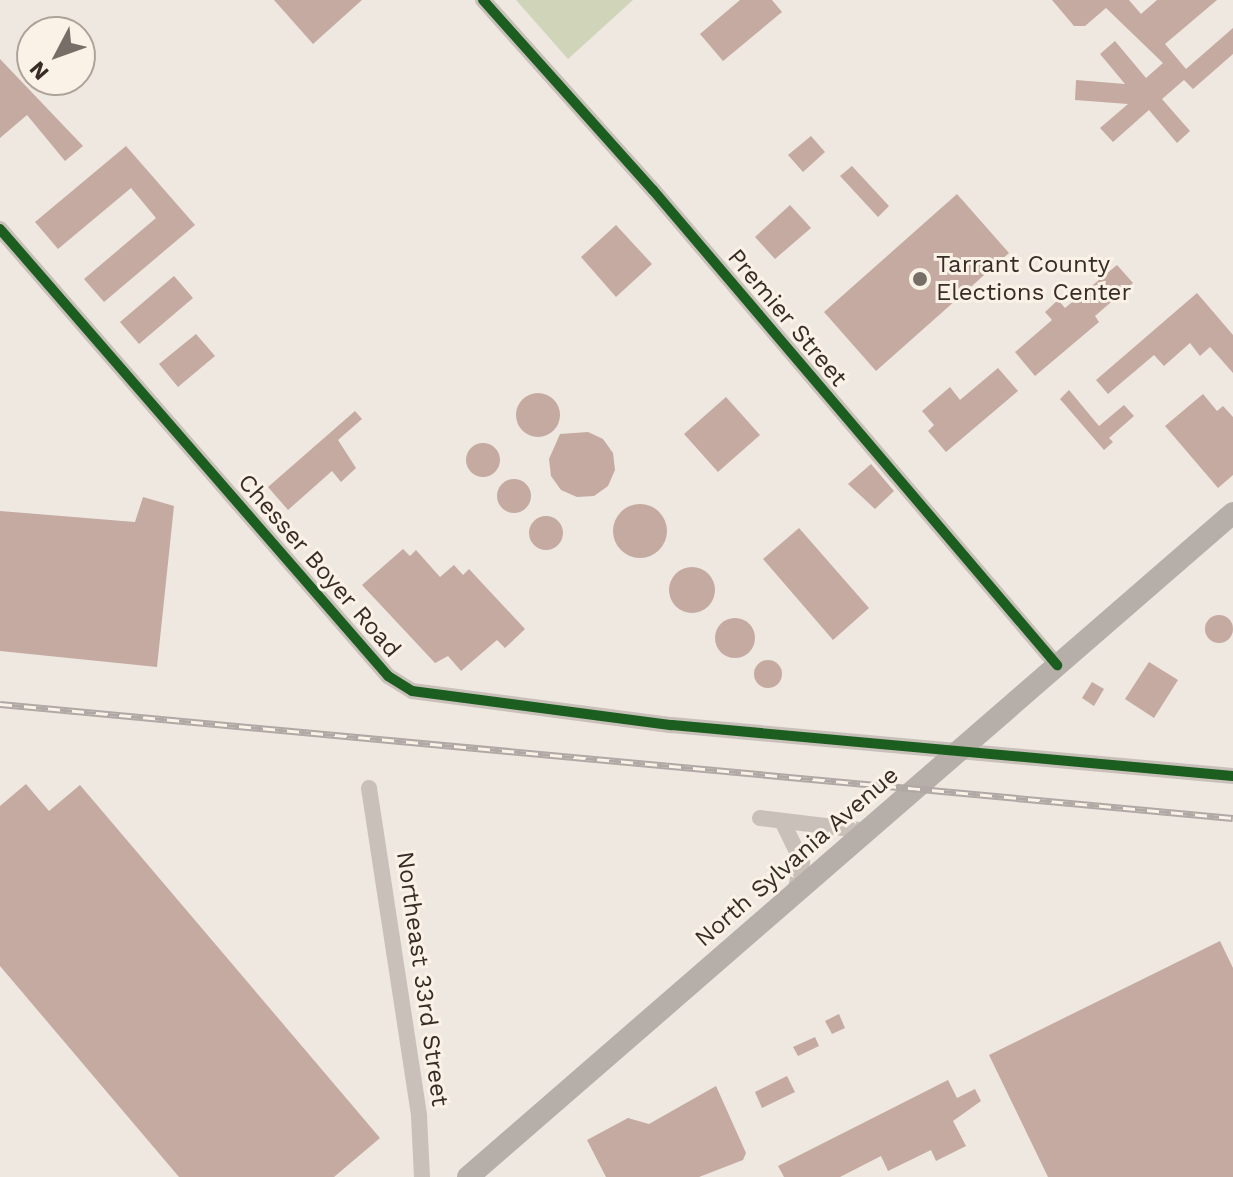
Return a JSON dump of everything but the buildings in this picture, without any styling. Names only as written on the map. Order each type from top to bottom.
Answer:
[{"type":"main road","name":"North Sylvania Avenue","points":[[468,1177],[1233,513]]},
{"type":"street","name":"Premier Street","points":[[483,0],[653,190],[1057,665]]},
{"type":"street","name":"Chesser Boyer Road","points":[[0,229],[388,676],[412,691],[956,753]]},
{"type":"street","points":[[956,753],[1233,776]]},
{"type":"street","name":"Northeast 33rd Street","points":[[369,788],[418,1105],[422,1177]]},
{"type":"street","points":[[760,818],[867,831]]},
{"type":"street","points":[[782,821],[802,862],[794,894]]},
{"type":"green space","points":[[516,0],[633,0],[568,59]]},
{"type":"railway","points":[[0,704],[1233,818]]},
{"type":"cycle path","points":[[483,0],[653,190],[1057,665]]},
{"type":"cycle path","points":[[0,229],[388,676],[412,691],[672,725],[1233,776]]},
{"type":"place","name":"Tarrant County Elections Center","points":[[920,279]]}]
